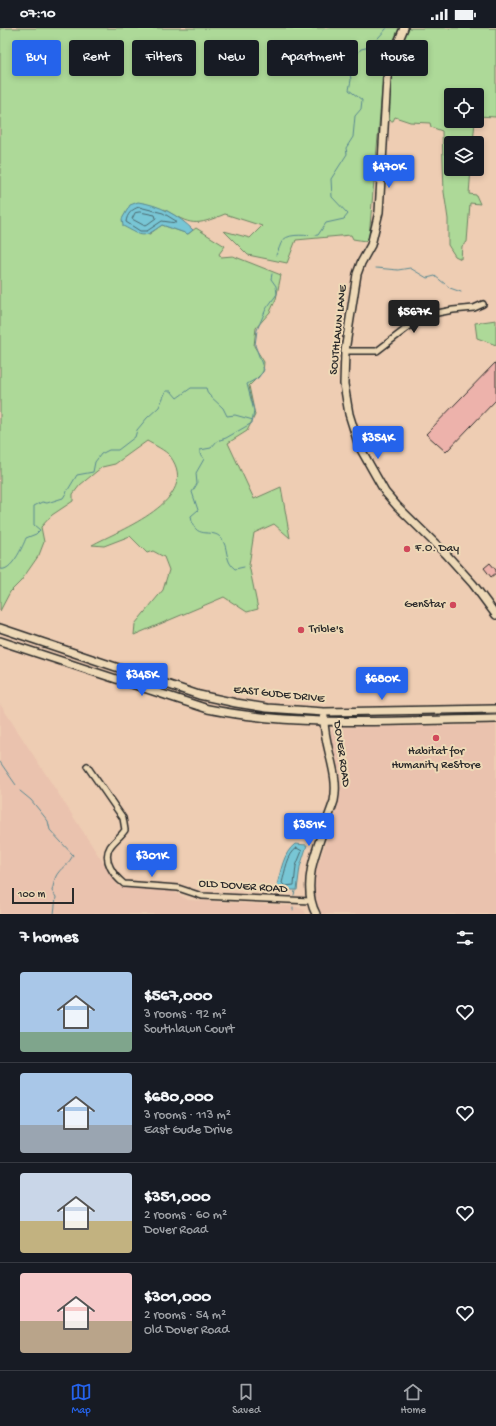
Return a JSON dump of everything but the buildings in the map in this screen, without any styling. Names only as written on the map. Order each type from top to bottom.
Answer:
[{"type":"main road","name":"SOUTHLAWN LANE","points":[[404,28],[392,54],[388,73],[384,103],[378,212],[371,245],[360,263],[357,274],[345,351],[344,384],[351,421],[359,446],[385,492],[397,506],[446,554],[473,584],[496,615]]},
{"type":"main road","name":"EAST GUDE DRIVE","points":[[0,628],[199,694],[267,708],[324,712],[496,709]]},
{"type":"main road","name":"EAST GUDE DRIVE","points":[[0,641],[208,709],[263,718],[324,722],[496,720]]},
{"type":"main road","name":"DOVER ROAD","points":[[316,914],[311,901],[309,887],[311,871],[336,789],[335,778],[325,736],[324,712]]},
{"type":"street","points":[[345,351],[377,351],[411,325],[432,314],[474,308],[483,304]]},
{"type":"street","name":"OLD DOVER ROAD","points":[[87,766],[123,818],[125,830],[110,848],[107,857],[112,870],[118,879],[124,884],[178,888],[202,896],[311,901]]},
{"type":"shaded area","points":[[0,704],[119,887],[171,890],[188,900],[294,906],[304,910],[306,914],[0,914]]},
{"type":"shaded area","points":[[496,725],[496,914],[321,914],[314,894],[314,877],[338,806],[341,783],[340,770],[331,742],[331,731],[335,728]]},
{"type":"green space","points":[[0,28],[402,28],[397,40],[366,40],[366,76],[383,76],[369,237],[365,241],[353,239],[351,235],[296,240],[287,263],[248,255],[224,231],[250,238],[262,226],[225,214],[207,221],[188,221],[181,219],[164,209],[148,235],[162,225],[188,234],[196,228],[225,246],[219,254],[221,257],[233,256],[281,275],[276,299],[270,312],[256,328],[254,346],[264,362],[263,372],[249,386],[255,415],[247,431],[228,443],[254,499],[281,487],[290,538],[274,524],[254,533],[249,565],[258,609],[247,612],[224,597],[134,635],[135,624],[163,590],[169,570],[164,557],[153,551],[147,553],[130,536],[104,546],[92,545],[137,522],[154,511],[167,500],[176,486],[177,472],[170,456],[147,441],[115,464],[102,467],[80,485],[73,494],[73,501],[52,515],[41,527],[44,542],[39,555],[21,581],[10,592],[0,611]]},
{"type":"green space","points":[[406,28],[496,28],[496,117],[484,116],[484,88],[444,88],[444,128],[474,128],[474,136],[444,136],[444,176],[470,176],[469,194],[476,195],[480,204],[470,203],[467,242],[462,246],[461,259],[455,256],[448,245],[448,219],[444,192],[442,131],[431,127],[430,123],[410,122],[395,117],[393,121],[386,120],[389,76],[428,76],[428,40],[401,40]]},
{"type":"green space","points":[[496,320],[496,345],[477,338],[475,323]]},
{"type":"water","points":[[138,202],[161,208],[175,215],[193,230],[188,234],[162,225],[150,233],[143,235],[123,226],[122,219],[130,205]]},
{"type":"water","points":[[295,844],[307,845],[300,867],[297,890],[283,890],[277,885],[281,868],[285,857]]},
{"type":"waterway","points":[[276,255],[283,240],[286,238],[295,235],[318,235],[326,223],[344,219],[348,214],[332,197],[331,179],[347,154],[346,148],[353,137],[355,116],[361,109],[362,100],[349,90],[351,80],[349,65],[361,49],[370,47],[387,28]]},
{"type":"waterway","points":[[376,268],[398,270],[410,268],[427,278],[435,276],[450,288],[461,292]]},
{"type":"waterway","points":[[244,567],[235,569],[232,566],[229,562],[225,546],[221,538],[217,535],[204,533],[196,529],[191,516],[198,510],[192,492],[197,484],[196,473],[204,459],[200,454],[200,450],[211,448],[217,441],[226,438],[252,423],[254,411],[247,384],[258,378],[264,370],[255,345],[257,330],[266,309],[277,294],[276,286],[271,279],[272,274]]},
{"type":"waterway","points":[[0,569],[8,567],[16,558],[26,538],[36,534],[40,530],[34,525],[34,506],[42,502],[47,503],[63,498],[77,475],[93,472],[95,462],[101,454],[109,450],[118,450],[135,437],[137,430],[159,407],[166,391],[171,391],[177,398],[191,388],[206,388],[208,394],[223,408],[227,416],[235,415],[253,420]]},
{"type":"waterway","points":[[0,762],[16,785]]},
{"type":"waterway","points":[[20,791],[31,800],[48,821],[50,830],[73,855],[55,879],[52,891],[56,897],[54,914]]},
{"type":"waterway","points":[[294,895],[295,891]]},
{"type":"place","name":"F.O. Day","points":[[407,549]]},
{"type":"place","name":"GenStar","points":[[453,605]]},
{"type":"place","name":"Trible's","points":[[301,630]]},
{"type":"place","name":"Habitat for Humanity ReStore","points":[[436,738]]}]
